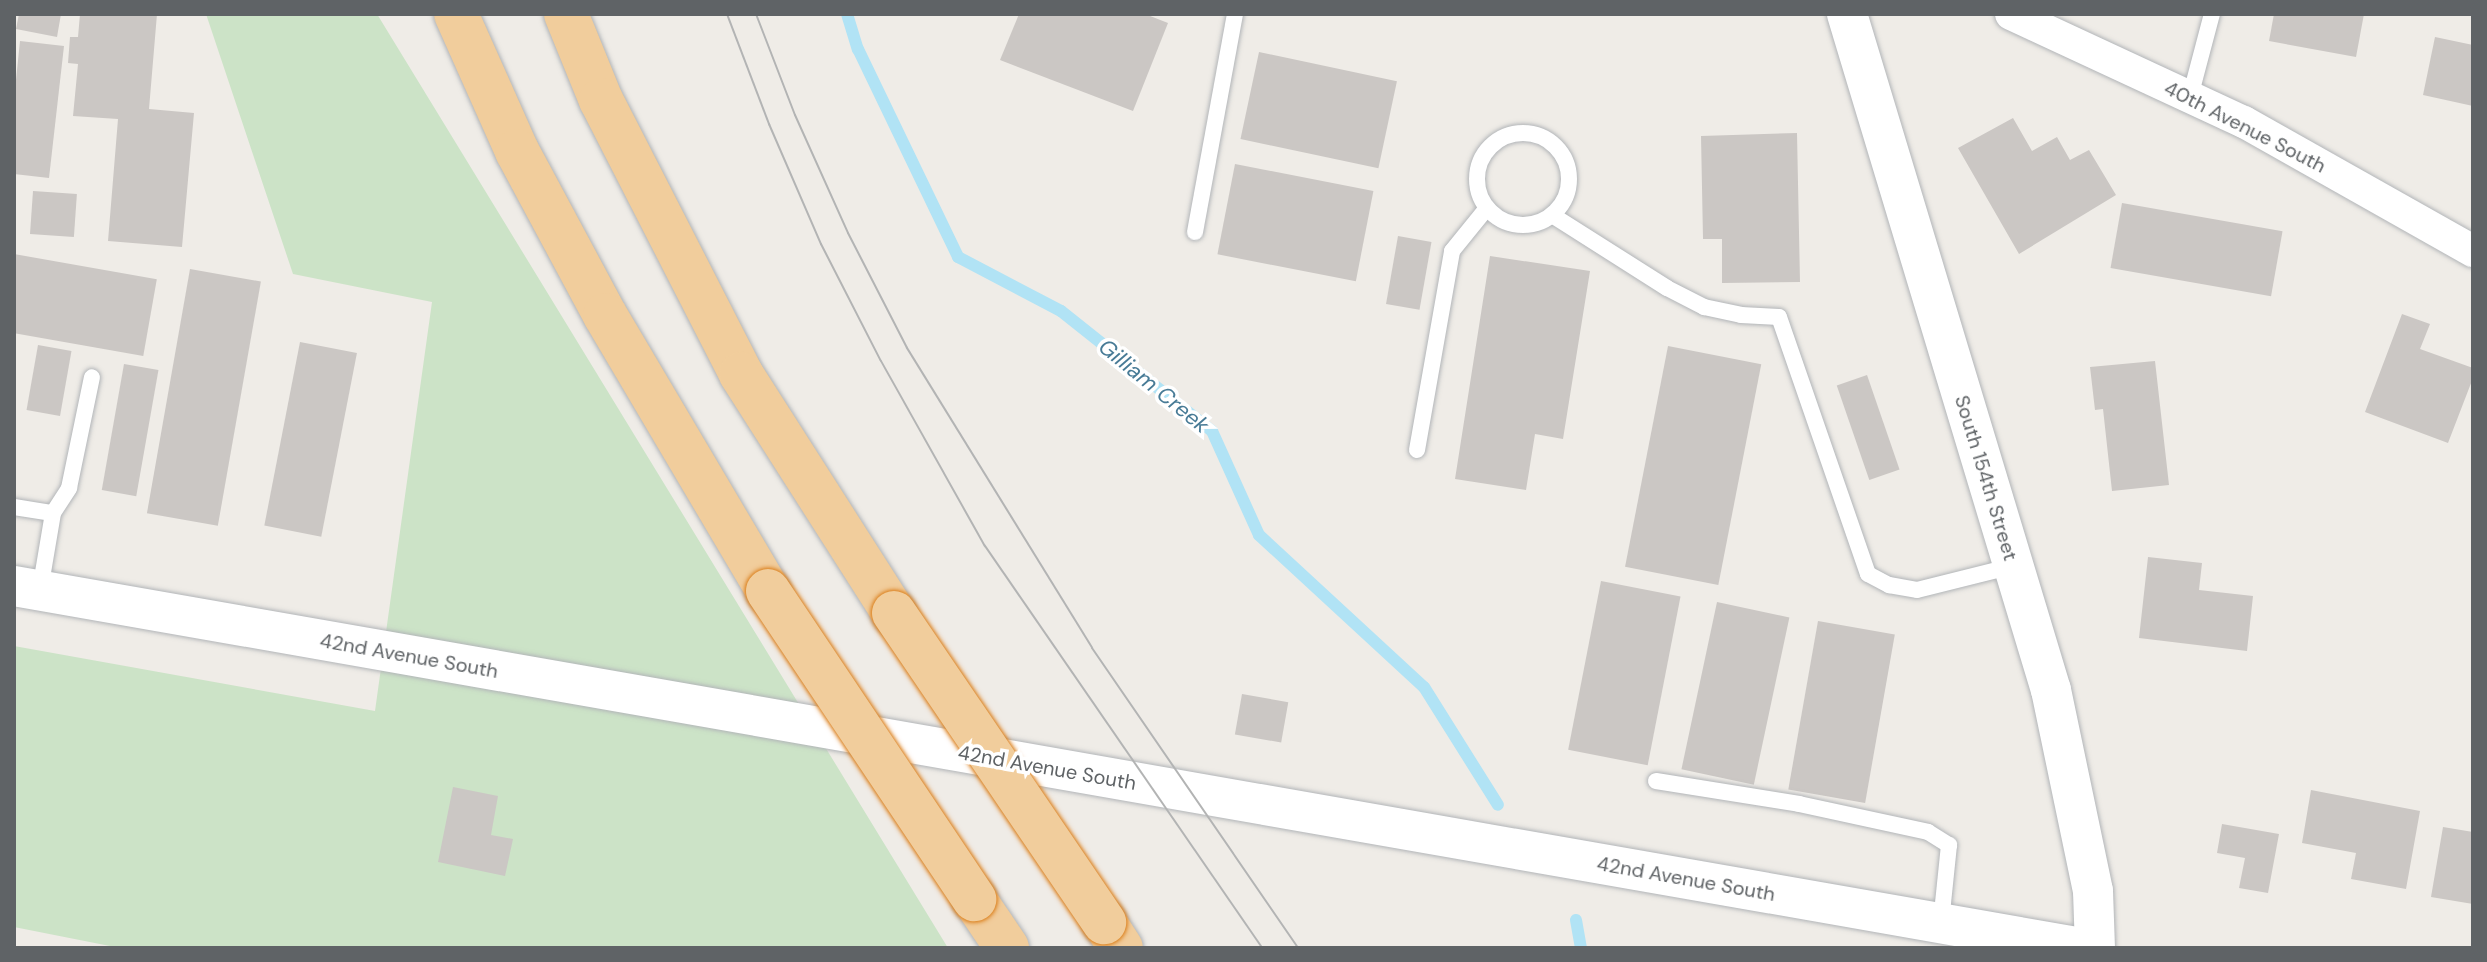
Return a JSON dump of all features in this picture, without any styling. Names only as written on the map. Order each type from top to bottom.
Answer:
[{"type":"highway","points":[[456,14],[517,151],[598,302],[768,591],[1007,948]]},
{"type":"highway","points":[[566,14],[601,100],[741,374],[894,613],[1112,935]]},
{"type":"street","name":"South 154th Street","points":[[1847,14],[2051,690],[2093,891],[2095,948]]},
{"type":"street","name":"40th Avenue South","points":[[2011,14],[2244,122],[2473,251]]},
{"type":"street","name":"42nd Avenue South","points":[[27,588],[2081,948]]},
{"type":"lane","points":[[1195,232],[1235,14]]},
{"type":"lane","points":[[2190,97],[2212,14]]},
{"type":"lane","points":[[1528,133],[1545,139],[1558,150],[1567,166],[1569,184],[1563,201],[1552,215],[1535,223],[1518,225],[1501,220],[1487,208],[1479,192],[1477,174],[1482,157],[1502,139],[1528,133]]},
{"type":"lane","points":[[1417,450],[1452,251],[1487,208]]},
{"type":"lane","points":[[1552,215],[1667,288],[1704,307],[1741,315],[1779,317],[1868,574],[1889,585],[1917,590],[2013,566]]},
{"type":"lane","points":[[27,588],[53,513],[69,488],[92,377]]},
{"type":"lane","points":[[14,507],[53,513]]},
{"type":"lane","points":[[1656,781],[1799,804],[1928,832],[1949,845],[1941,924]]},
{"type":"green space","points":[[206,14],[377,14],[948,948],[120,948],[14,927],[14,646],[375,711],[432,302],[293,274]]},
{"type":"building","points":[[19,14],[61,14],[57,37],[16,29]]},
{"type":"building","points":[[80,14],[157,14],[149,109],[194,113],[182,247],[108,241],[118,119],[73,116],[78,64],[68,63],[70,37],[78,37]]},
{"type":"building","points":[[1019,14],[1145,14],[1168,23],[1133,111],[1000,60]]},
{"type":"building","points":[[2274,14],[2364,14],[2356,57],[2269,41]]},
{"type":"building","points":[[2435,37],[2473,45],[2473,106],[2423,95]]},
{"type":"building","points":[[20,41],[64,46],[49,178],[14,174],[14,99]]},
{"type":"building","points":[[1259,52],[1397,81],[1378,168],[1240,139]]},
{"type":"building","points":[[2013,118],[2032,151],[2057,137],[2070,160],[2089,150],[2116,195],[2019,254],[1958,148]]},
{"type":"building","points":[[1797,133],[1800,282],[1722,283],[1722,239],[1703,239],[1701,136]]},
{"type":"building","points":[[1235,164],[1373,191],[1356,281],[1217,254]]},
{"type":"building","points":[[33,191],[77,194],[74,237],[30,234]]},
{"type":"building","points":[[2122,203],[2283,231],[2271,296],[2111,268]]},
{"type":"building","points":[[1398,236],[1431,242],[1420,310],[1386,304]]},
{"type":"building","points":[[14,254],[157,279],[143,356],[14,333]]},
{"type":"building","points":[[1490,256],[1590,271],[1563,439],[1535,434],[1526,490],[1455,479]]},
{"type":"building","points":[[190,269],[261,282],[218,526],[147,513]]},
{"type":"building","points":[[2402,314],[2430,324],[2420,349],[2473,368],[2473,378],[2448,443],[2365,412]]},
{"type":"building","points":[[300,342],[357,353],[321,537],[264,526]]},
{"type":"building","points":[[38,345],[71,351],[60,416],[27,410]]},
{"type":"building","points":[[1668,346],[1761,364],[1718,585],[1625,567]]},
{"type":"building","points":[[2155,361],[2169,485],[2112,491],[2103,409],[2095,410],[2090,367]]},
{"type":"building","points":[[124,364],[158,370],[136,496],[102,490]]},
{"type":"building","points":[[1867,375],[1900,470],[1869,480],[1837,385]]},
{"type":"building","points":[[2148,557],[2202,563],[2199,590],[2253,596],[2247,651],[2139,638]]},
{"type":"building","points":[[1601,581],[1681,596],[1648,765],[1568,750]]},
{"type":"building","points":[[1717,602],[1789,617],[1754,785],[1681,769]]},
{"type":"building","points":[[1818,621],[1895,635],[1865,803],[1788,789]]},
{"type":"building","points":[[1242,694],[1288,702],[1281,743],[1235,734]]},
{"type":"building","points":[[453,787],[498,796],[491,835],[513,839],[505,876],[438,862]]},
{"type":"building","points":[[2311,790],[2420,811],[2406,889],[2351,879],[2356,853],[2302,843]]},
{"type":"building","points":[[2222,824],[2279,834],[2268,893],[2239,888],[2245,858],[2217,853]]},
{"type":"building","points":[[2443,827],[2473,832],[2473,904],[2431,897]]},
{"type":"waterway","name":"Gilliam Creek","points":[[847,14],[858,49],[958,257],[1061,311],[1212,431],[1259,535],[1424,687],[1498,805]]},
{"type":"waterway","name":"Gilliam Creek","points":[[1576,920],[1581,948]]},
{"type":"tram line","points":[[727,14],[769,124],[821,244],[881,361],[985,546],[1262,948]]},
{"type":"tram line","points":[[756,14],[795,115],[848,233],[907,348],[1092,648],[1298,948]]}]
